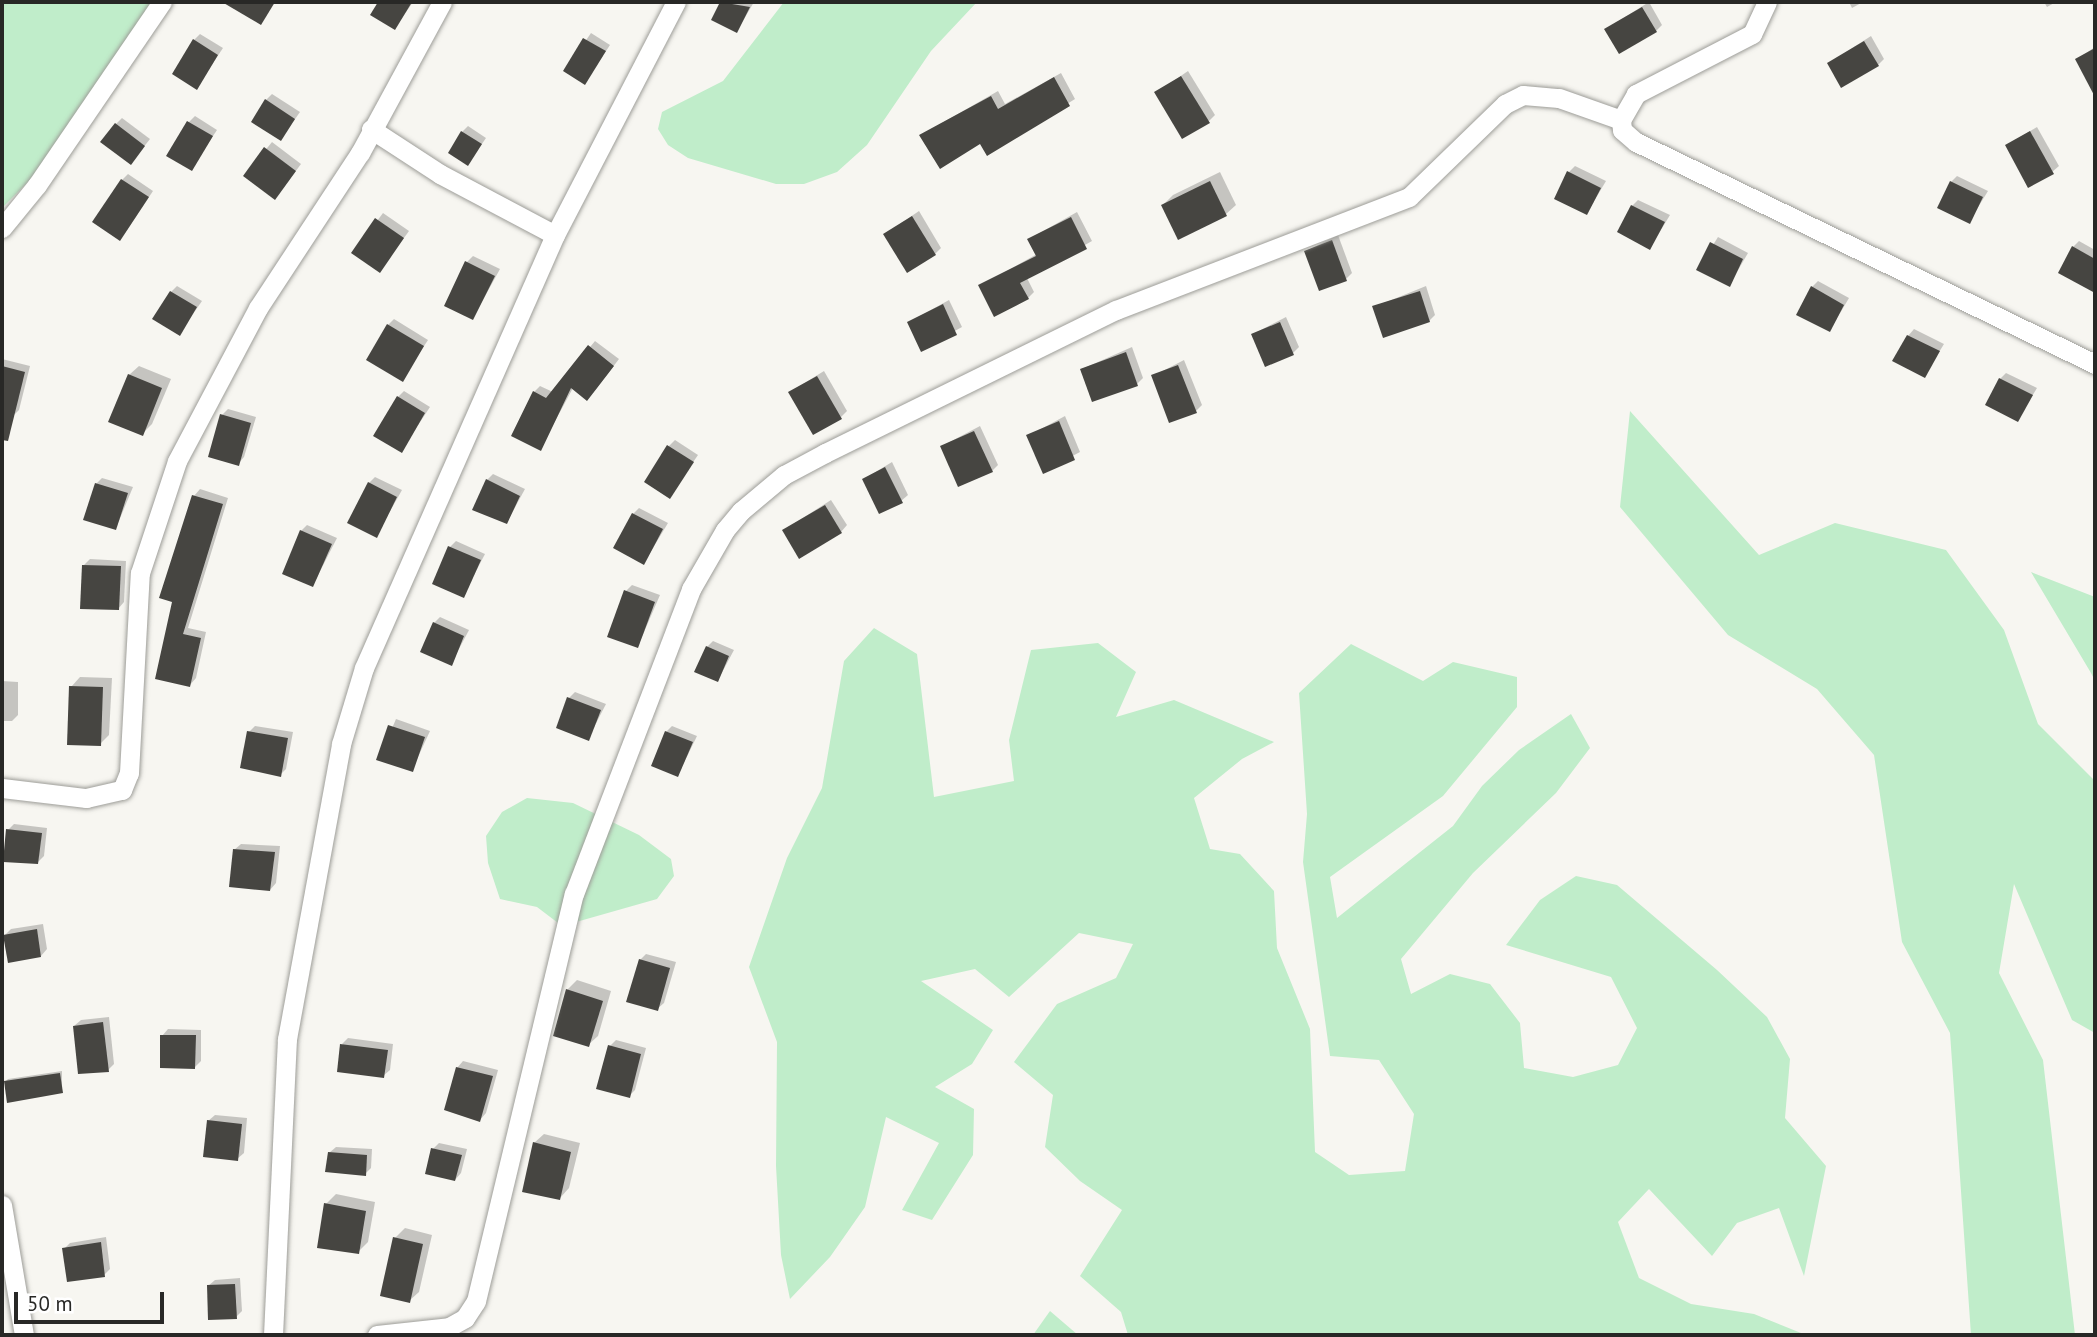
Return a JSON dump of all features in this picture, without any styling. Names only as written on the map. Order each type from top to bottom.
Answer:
[{"type":"street","points":[[2,228],[37,185],[162,2]]},
{"type":"street","points":[[2,788],[86,798],[122,790],[129,774],[140,573],[156,517],[213,386],[371,129],[442,2]]},
{"type":"street","points":[[273,1335],[287,1039],[341,744],[365,668],[555,235],[676,2]]},
{"type":"street","points":[[1770,3],[1752,34],[1636,94],[1621,120],[1622,130],[1636,142],[2095,364]]},
{"type":"street","points":[[377,1335],[449,1327],[465,1318],[476,1301],[575,894],[691,589],[724,530],[741,511],[785,475],[825,453],[1116,310],[1409,197],[1505,103],[1523,95],[1559,98],[1621,120]]},
{"type":"street","points":[[371,129],[440,174],[555,235]]},
{"type":"street","points":[[2,1205],[24,1335]]},
{"type":"green space","points":[[2,2],[155,2],[54,156],[2,208]]},
{"type":"green space","points":[[784,2],[977,2],[931,51],[867,145],[837,172],[804,184],[776,184],[688,158],[668,145],[658,129],[662,112],[723,81]]},
{"type":"green space","points":[[1630,411],[1759,555],[1835,523],[1946,550],[2004,630],[2038,724],[2095,781],[2095,1033],[2072,1020],[2014,884],[1999,973],[2043,1060],[2075,1335],[1971,1335],[1950,1033],[1902,942],[1874,755],[1817,689],[1728,635],[1620,507]]},
{"type":"green space","points":[[2031,572],[2095,597],[2095,681],[2091,673]]},
{"type":"green space","points":[[874,628],[917,654],[934,797],[1014,781],[1009,740],[1031,650],[1098,643],[1136,672],[1116,717],[1174,700],[1274,742],[1242,759],[1194,798],[1210,849],[1240,854],[1274,891],[1277,948],[1310,1029],[1315,1152],[1349,1175],[1405,1171],[1414,1114],[1379,1060],[1330,1056],[1303,862],[1307,814],[1299,693],[1351,644],[1423,681],[1453,662],[1517,677],[1517,707],[1443,796],[1330,877],[1337,918],[1453,826],[1482,786],[1519,750],[1571,714],[1590,748],[1556,793],[1473,873],[1401,959],[1411,994],[1450,974],[1490,984],[1520,1023],[1524,1068],[1573,1077],[1618,1065],[1637,1028],[1611,977],[1506,945],[1540,900],[1576,876],[1617,885],[1717,970],[1767,1017],[1790,1059],[1785,1118],[1826,1166],[1804,1276],[1779,1208],[1737,1223],[1712,1256],[1649,1189],[1618,1222],[1639,1278],[1691,1304],[1754,1314],[1806,1335],[1128,1335],[1121,1312],[1080,1276],[1122,1210],[1080,1181],[1045,1147],[1053,1095],[1014,1062],[1057,1004],[1116,978],[1133,944],[1079,933],[1009,997],[975,969],[921,981],[993,1030],[972,1064],[935,1087],[974,1109],[973,1155],[932,1220],[902,1210],[939,1143],[886,1117],[865,1207],[830,1257],[790,1299],[781,1255],[776,1166],[777,1042],[749,967],[787,858],[822,788],[844,661]]},
{"type":"green space","points":[[527,798],[573,803],[639,835],[671,859],[674,876],[657,899],[562,926],[537,907],[500,899],[488,863],[486,836],[502,812]]},
{"type":"green space","points":[[1050,1311],[1078,1335],[1033,1335]]},
{"type":"building","points":[[222,2],[275,2],[261,25]]},
{"type":"building","points":[[378,2],[412,2],[395,30],[370,15]]},
{"type":"building","points":[[720,2],[750,7],[737,33],[711,20]]},
{"type":"building","points":[[1642,7],[1657,32],[1619,54],[1604,29]]},
{"type":"building","points":[[583,38],[606,51],[585,85],[563,71]]},
{"type":"building","points":[[193,39],[218,55],[197,90],[172,74]]},
{"type":"building","points":[[1864,41],[1879,66],[1841,88],[1827,63]]},
{"type":"building","points":[[2095,48],[2095,97],[2075,59]]},
{"type":"building","points":[[1181,76],[1210,123],[1182,139],[1154,92]]},
{"type":"building","points":[[1054,77],[1070,106],[987,156],[980,144],[940,169],[919,135],[991,96],[998,109]]},
{"type":"building","points":[[265,99],[295,119],[281,141],[251,122]]},
{"type":"building","points":[[187,121],[213,136],[192,171],[166,156]]},
{"type":"building","points":[[115,123],[145,146],[131,165],[100,142]]},
{"type":"building","points":[[461,131],[482,144],[468,166],[448,153]]},
{"type":"building","points":[[2030,131],[2054,174],[2028,188],[2005,145]]},
{"type":"building","points":[[264,147],[296,171],[275,200],[243,176]]},
{"type":"building","points":[[1567,171],[1601,188],[1587,215],[1554,199]]},
{"type":"building","points":[[121,179],[149,197],[120,241],[92,222]]},
{"type":"building","points":[[1210,181],[1227,216],[1178,240],[1161,205]]},
{"type":"building","points":[[1950,181],[1983,197],[1970,224],[1937,208]]},
{"type":"building","points":[[1631,205],[1665,222],[1650,250],[1617,232]]},
{"type":"building","points":[[912,216],[936,255],[907,273],[883,234]]},
{"type":"building","points":[[1071,217],[1087,249],[1020,283],[1029,299],[994,317],[978,285],[1036,256],[1027,239]]},
{"type":"building","points":[[375,218],[404,238],[380,273],[351,253]]},
{"type":"building","points":[[1332,240],[1347,281],[1319,291],[1304,251]]},
{"type":"building","points":[[1710,242],[1743,259],[1730,287],[1696,270]]},
{"type":"building","points":[[2072,246],[2095,259],[2095,293],[2058,273]]},
{"type":"building","points":[[465,261],[495,276],[473,320],[444,306]]},
{"type":"building","points":[[1811,286],[1844,305],[1830,332],[1796,315]]},
{"type":"building","points":[[170,291],[197,307],[180,336],[152,319]]},
{"type":"building","points":[[1420,291],[1430,322],[1383,338],[1372,306]]},
{"type":"building","points":[[943,304],[957,335],[921,352],[907,322]]},
{"type":"building","points":[[1280,322],[1294,355],[1265,367],[1251,334]]},
{"type":"building","points":[[387,324],[424,346],[403,382],[366,360]]},
{"type":"building","points":[[1907,335],[1940,351],[1925,378],[1892,361]]},
{"type":"building","points":[[588,345],[614,366],[587,401],[571,388],[541,451],[511,436],[533,391],[546,398]]},
{"type":"building","points":[[1126,352],[1138,386],[1092,402],[1080,369]]},
{"type":"building","points":[[1178,365],[1197,413],[1169,423],[1151,375]]},
{"type":"building","points":[[2,366],[25,372],[8,441],[2,440]]},
{"type":"building","points":[[128,374],[162,388],[143,436],[108,422]]},
{"type":"building","points":[[817,376],[842,419],[813,435],[788,392]]},
{"type":"building","points":[[1999,378],[2033,395],[2018,422],[1985,405]]},
{"type":"building","points":[[397,396],[425,413],[402,453],[373,436]]},
{"type":"building","points":[[220,414],[251,423],[239,466],[208,457]]},
{"type":"building","points":[[1059,421],[1075,460],[1043,474],[1026,435]]},
{"type":"building","points":[[974,431],[993,472],[958,487],[940,446]]},
{"type":"building","points":[[667,445],[694,462],[670,499],[644,482]]},
{"type":"building","points":[[885,467],[903,503],[879,514],[862,479]]},
{"type":"building","points":[[486,479],[520,496],[507,524],[472,510]]},
{"type":"building","points":[[368,482],[397,497],[377,538],[347,523]]},
{"type":"building","points":[[95,483],[128,493],[116,530],[83,520]]},
{"type":"building","points":[[192,495],[223,504],[183,634],[201,638],[190,687],[155,679],[172,602],[159,598]]},
{"type":"building","points":[[825,505],[842,533],[799,559],[782,530]]},
{"type":"building","points":[[632,513],[663,529],[644,565],[613,548]]},
{"type":"building","points":[[300,530],[332,544],[313,587],[282,574]]},
{"type":"building","points":[[448,546],[481,560],[464,598],[432,584]]},
{"type":"building","points":[[82,565],[121,566],[119,610],[80,609]]},
{"type":"building","points":[[624,590],[655,602],[638,648],[607,637]]},
{"type":"building","points":[[433,622],[464,636],[452,666],[420,652]]},
{"type":"building","points":[[706,646],[729,656],[718,682],[694,672]]},
{"type":"building","points":[[69,686],[103,687],[101,746],[67,745]]},
{"type":"building","points":[[567,697],[601,710],[589,741],[556,728]]},
{"type":"building","points":[[388,725],[425,737],[413,772],[376,760]]},
{"type":"building","points":[[247,731],[288,738],[281,777],[240,768]]},
{"type":"building","points":[[665,731],[693,742],[678,777],[651,766]]},
{"type":"building","points":[[6,829],[42,833],[38,864],[3,862]]},
{"type":"building","points":[[233,849],[275,852],[270,891],[229,887]]},
{"type":"building","points":[[37,929],[41,957],[8,963],[3,935]]},
{"type":"building","points":[[639,959],[670,968],[658,1011],[626,1002]]},
{"type":"building","points":[[566,989],[603,1001],[589,1047],[553,1036]]},
{"type":"building","points":[[103,1022],[109,1072],[78,1074],[73,1026]]},
{"type":"building","points":[[160,1035],[196,1035],[195,1069],[160,1068]]},
{"type":"building","points":[[340,1044],[388,1050],[384,1078],[337,1072]]},
{"type":"building","points":[[608,1045],[641,1054],[630,1098],[596,1089]]},
{"type":"building","points":[[456,1067],[493,1076],[480,1122],[444,1110]]},
{"type":"building","points":[[60,1073],[63,1093],[7,1103],[4,1081]]},
{"type":"building","points":[[207,1120],[242,1124],[238,1161],[203,1157]]},
{"type":"building","points":[[533,1142],[571,1152],[560,1200],[522,1192]]},
{"type":"building","points":[[431,1148],[462,1155],[455,1181],[425,1174]]},
{"type":"building","points":[[328,1152],[367,1155],[366,1176],[325,1172]]},
{"type":"building","points":[[324,1203],[366,1211],[359,1254],[317,1248]]},
{"type":"building","points":[[393,1237],[423,1244],[410,1303],[380,1296]]},
{"type":"building","points":[[101,1242],[105,1277],[67,1282],[62,1248]]},
{"type":"building","points":[[235,1284],[237,1319],[208,1320],[207,1285]]}]
